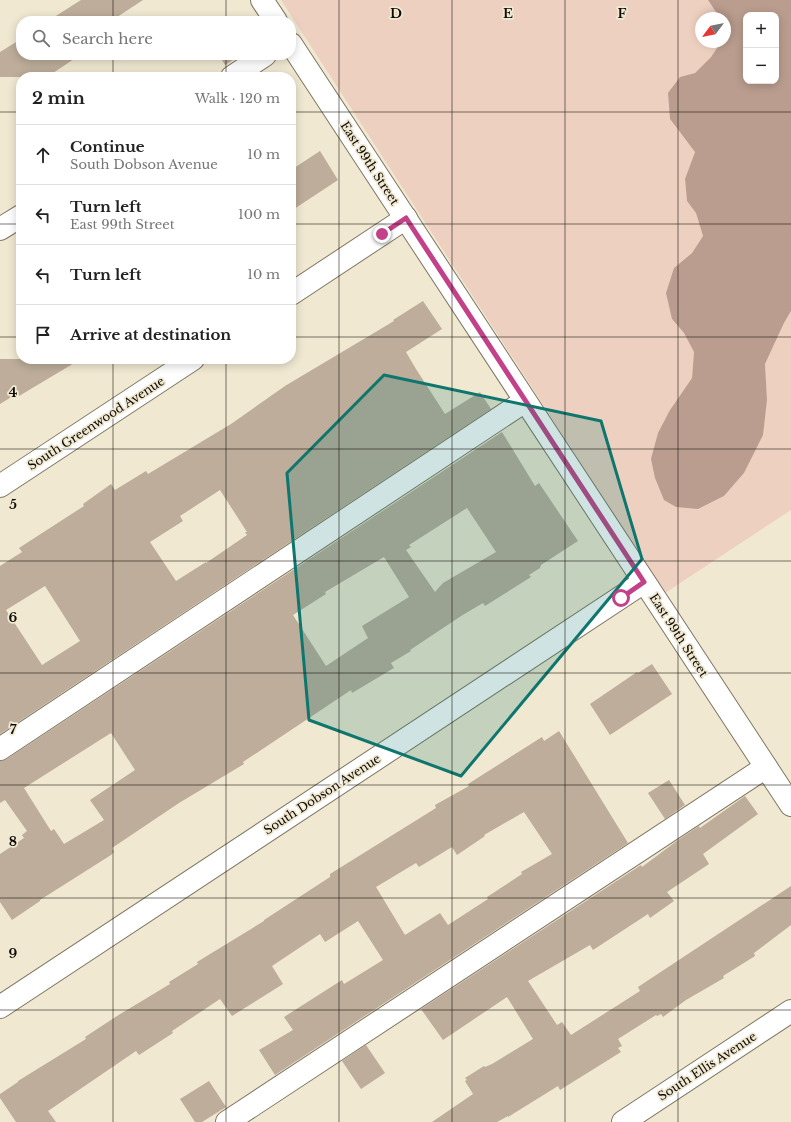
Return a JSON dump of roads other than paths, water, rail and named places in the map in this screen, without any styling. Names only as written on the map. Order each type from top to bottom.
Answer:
[{"type":"street","points":[[262,0],[273,16]]},
{"type":"street","name":"East 99th Street","points":[[296,52],[791,805]]},
{"type":"street","points":[[240,72],[258,60]]},
{"type":"street","points":[[296,291],[406,218]]},
{"type":"street","points":[[0,230],[16,219]]},
{"type":"street","name":"South Greenwood Avenue","points":[[0,486],[184,364]]},
{"type":"street","points":[[0,749],[525,401]]},
{"type":"street","name":"South Dobson Avenue","points":[[0,1007],[644,582]]},
{"type":"street","points":[[227,1122],[766,767]]},
{"type":"street","name":"South Ellis Avenue","points":[[623,1122],[791,1011]]}]
